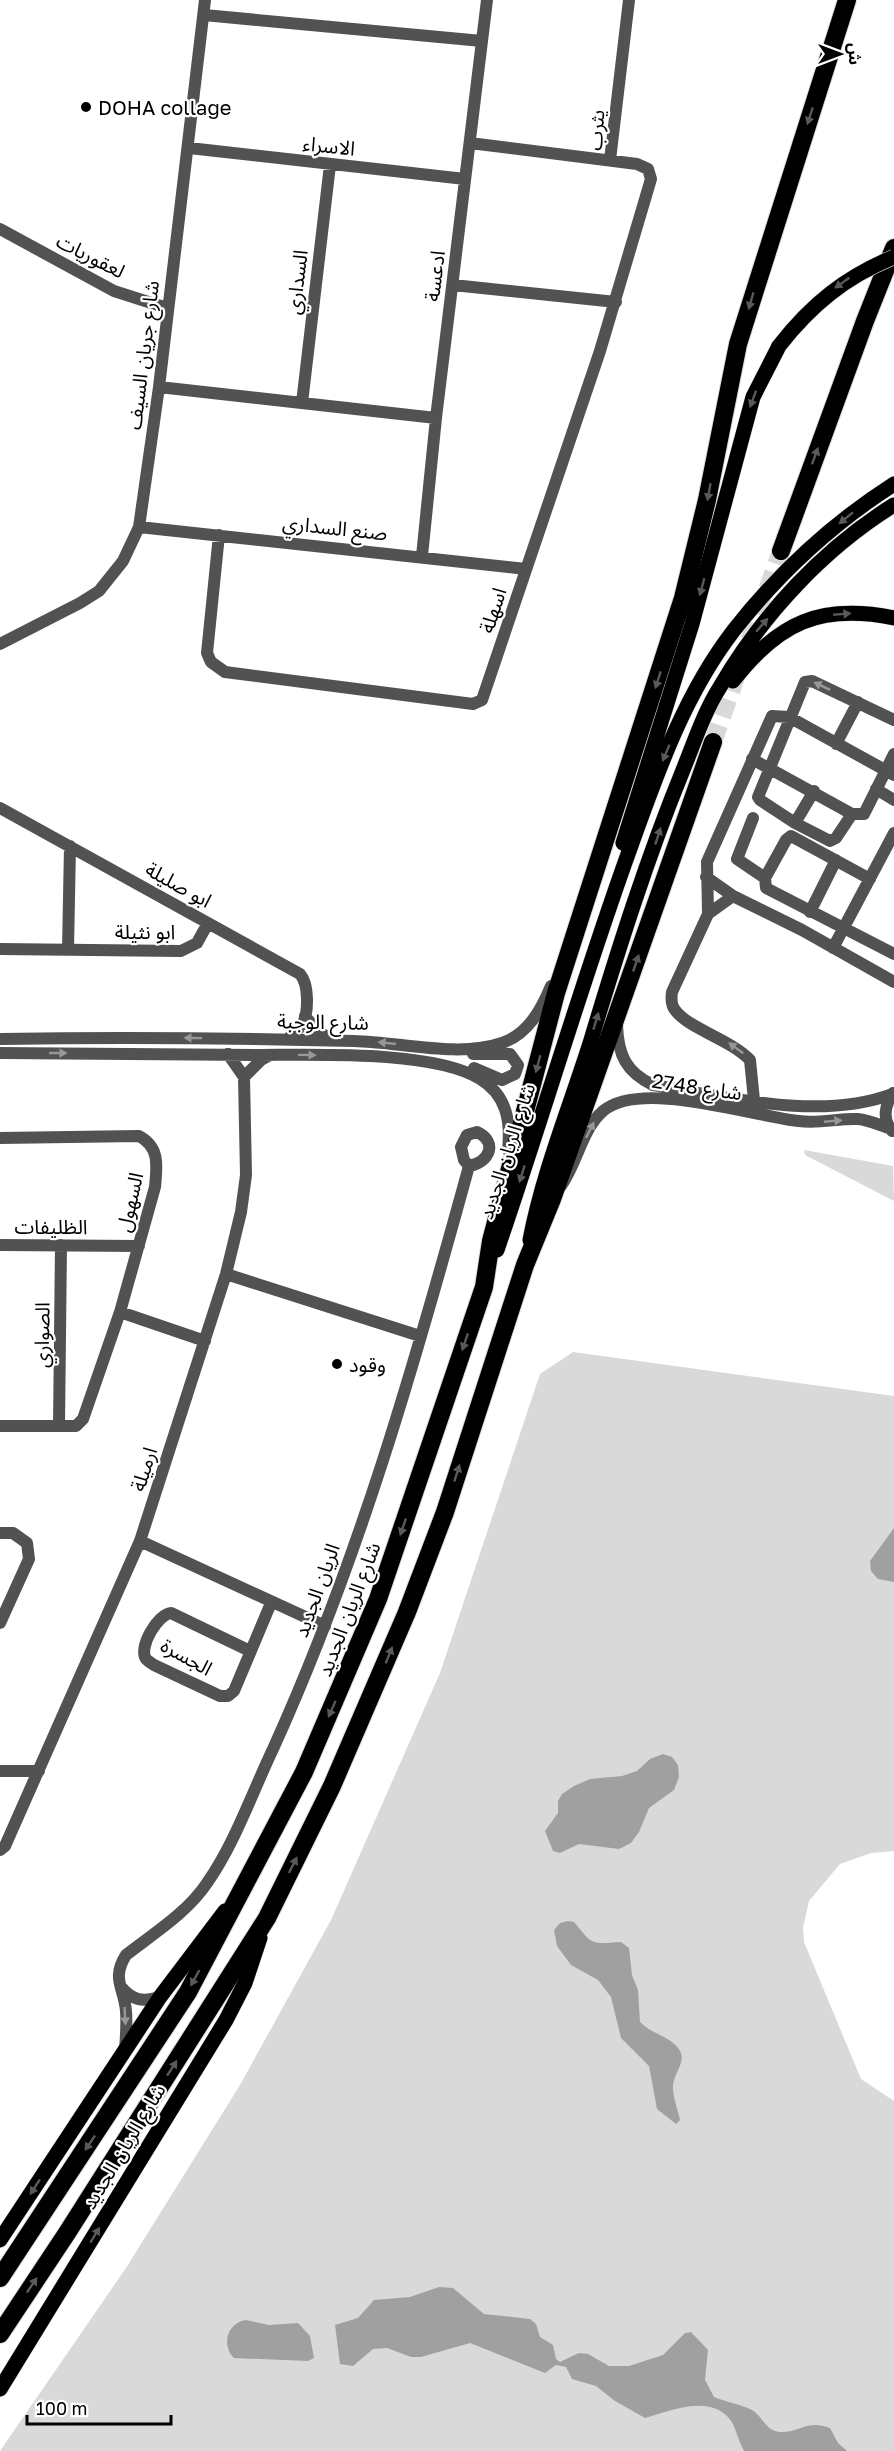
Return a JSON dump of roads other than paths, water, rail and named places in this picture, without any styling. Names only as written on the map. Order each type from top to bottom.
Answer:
[{"type":"highway","points":[[484,1287],[491,1241],[556,993],[683,598],[707,500],[738,344],[847,0]]},
{"type":"highway","points":[[781,551],[894,248]]},
{"type":"highway","points":[[525,1265],[552,1199],[713,742]]},
{"type":"highway","name":"شارع الريان الجديد","points":[[0,2334],[67,2233],[267,1918],[332,1786],[406,1612],[445,1512],[525,1265]]},
{"type":"highway","name":"شارع الريان الجديد","points":[[0,2277],[164,2030],[243,1890],[304,1772],[378,1599],[484,1287]]},
{"type":"main road","points":[[610,905],[629,818],[692,624],[753,397],[779,346],[808,310],[853,275],[894,256]]},
{"type":"main road","name":"شارع الريان الجديد","points":[[484,1287],[610,905],[675,732],[693,695],[734,631],[777,580],[813,544],[870,499],[894,484]]},
{"type":"main road","name":"شارع الريان الجديد","points":[[525,1265],[535,1215],[600,1009],[663,822],[718,689],[748,642],[821,561],[871,519],[894,505]]},
{"type":"main road","points":[[695,742],[726,691],[750,659],[774,637],[797,624],[827,615],[852,613],[894,618]]},
{"type":"main road","name":"شارع الريان الجديد","points":[[0,2240],[160,1997],[218,1919],[243,1890]]},
{"type":"main road","name":"شارع الريان الجديد","points":[[0,2389],[4,2378],[226,2020],[245,1983],[267,1918]]},
{"type":"street","name":"شارع جريان السيف","points":[[0,644],[99,591],[123,561],[139,527],[189,148],[205,0]]},
{"type":"street","name":"ادعسة","points":[[422,556],[436,418],[487,0]]},
{"type":"street","name":"يثرب","points":[[616,302],[651,179],[648,169],[637,164],[610,160],[629,0]]},
{"type":"street","points":[[204,15],[482,41]]},
{"type":"street","points":[[470,143],[610,160]]},
{"type":"street","name":"الاسراء","points":[[189,148],[465,179]]},
{"type":"street","name":"السداري","points":[[302,404],[330,165]]},
{"type":"street","name":"لعقوريات","points":[[0,229],[114,291],[167,308]]},
{"type":"street","points":[[453,285],[616,302]]},
{"type":"street","name":"اسهلة","points":[[219,535],[207,653],[217,668],[225,672],[473,704],[482,700],[616,302]]},
{"type":"street","points":[[159,387],[436,418]]},
{"type":"street","name":"صنع السداري","points":[[139,527],[526,569]]},
{"type":"street","points":[[852,814],[833,840],[795,823],[760,800],[759,793],[789,717],[805,682],[808,681],[894,720]]},
{"type":"street","points":[[836,744],[858,702]]},
{"type":"street","points":[[754,1100],[750,1060],[724,1040],[680,1015],[673,1005],[672,992],[708,914],[705,877],[709,858],[769,720],[776,715],[789,717],[890,773]]},
{"type":"street","points":[[752,759],[771,767],[852,814],[864,814],[876,789],[890,773],[894,754]]},
{"type":"street","points":[[876,789],[894,800]]},
{"type":"street","points":[[795,823],[814,791]]},
{"type":"street","name":"ابو صليلة","points":[[0,808],[300,974],[306,986],[305,1016]]},
{"type":"street","points":[[753,818],[737,859],[765,878]]},
{"type":"street","points":[[833,948],[894,833]]},
{"type":"street","points":[[870,879],[791,836],[786,840],[765,878],[766,888],[894,954]]},
{"type":"street","points":[[68,950],[70,846]]},
{"type":"street","points":[[810,912],[836,860]]},
{"type":"street","points":[[705,877],[733,896],[893,978]]},
{"type":"street","points":[[708,914],[733,896]]},
{"type":"street","name":"ابو نثيلة","points":[[0,949],[181,951],[197,943],[208,923]]},
{"type":"street","name":"شارع الوجبة","points":[[0,1039],[333,1040],[382,1042],[446,1050],[490,1046],[506,1041],[524,1030],[541,1008],[564,951],[577,927]]},
{"type":"street","points":[[288,1039],[302,1025],[305,1016]]},
{"type":"street","points":[[305,1016],[318,1031],[333,1040]]},
{"type":"street","name":"شارع 2748","points":[[617,1018],[620,1053],[630,1071],[641,1080],[653,1085],[786,1104],[868,1103],[893,1093]]},
{"type":"street","points":[[438,1063],[465,1065],[502,1080],[512,1077],[517,1070],[516,1060],[510,1054],[476,1055],[446,1050]]},
{"type":"street","name":"شارع الوجبة","points":[[0,1053],[351,1056],[438,1063],[483,1080],[503,1103],[510,1133],[505,1186]]},
{"type":"street","points":[[228,1054],[244,1077],[261,1060],[270,1055]]},
{"type":"street","name":"ارميلة","points":[[0,1850],[5,1845],[39,1771],[140,1541],[205,1341],[226,1274],[244,1192],[244,1077]]},
{"type":"street","points":[[891,1131],[885,1116],[886,1104],[893,1093]]},
{"type":"street","name":"شارع 2748","points":[[552,1199],[572,1172],[596,1119],[604,1111],[622,1101],[634,1098],[668,1098],[785,1120],[819,1122],[856,1119],[891,1131]]},
{"type":"street","points":[[785,1120],[792,1117],[794,1112],[786,1104]]},
{"type":"street","name":"السهول","points":[[0,1138],[139,1136],[149,1142],[157,1159],[157,1170],[139,1246],[120,1312],[83,1419],[76,1426],[0,1426]]},
{"type":"street","name":"الريان الجديد","points":[[118,1983],[119,1971],[126,1955],[182,1911],[212,1875],[227,1849],[294,1701],[325,1626],[420,1336],[469,1166]]},
{"type":"street","name":"الظليفات","points":[[0,1245],[139,1246]]},
{"type":"street","name":"الصواري","points":[[59,1426],[61,1245]]},
{"type":"street","points":[[226,1274],[420,1336]]},
{"type":"street","points":[[120,1312],[205,1341]]},
{"type":"street","points":[[0,1533],[13,1533],[27,1543],[29,1559],[0,1623]]},
{"type":"street","points":[[140,1541],[325,1626]]},
{"type":"street","name":"الجسرة","points":[[250,1651],[171,1612],[157,1619],[144,1650],[146,1659],[154,1665],[220,1696],[228,1696],[234,1691],[271,1603]]},
{"type":"street","points":[[0,1771],[39,1771]]},
{"type":"street","points":[[118,1983],[137,2000],[143,2002],[160,1997]]},
{"type":"street","points":[[118,1983],[126,2010],[124,2050]]},
{"type":"tunnel","points":[[713,742],[781,551]]},
{"type":"place","name":"DOHA collage","points":[[86,107]]},
{"type":"place","name":"وقود","points":[[337,1364]]}]
